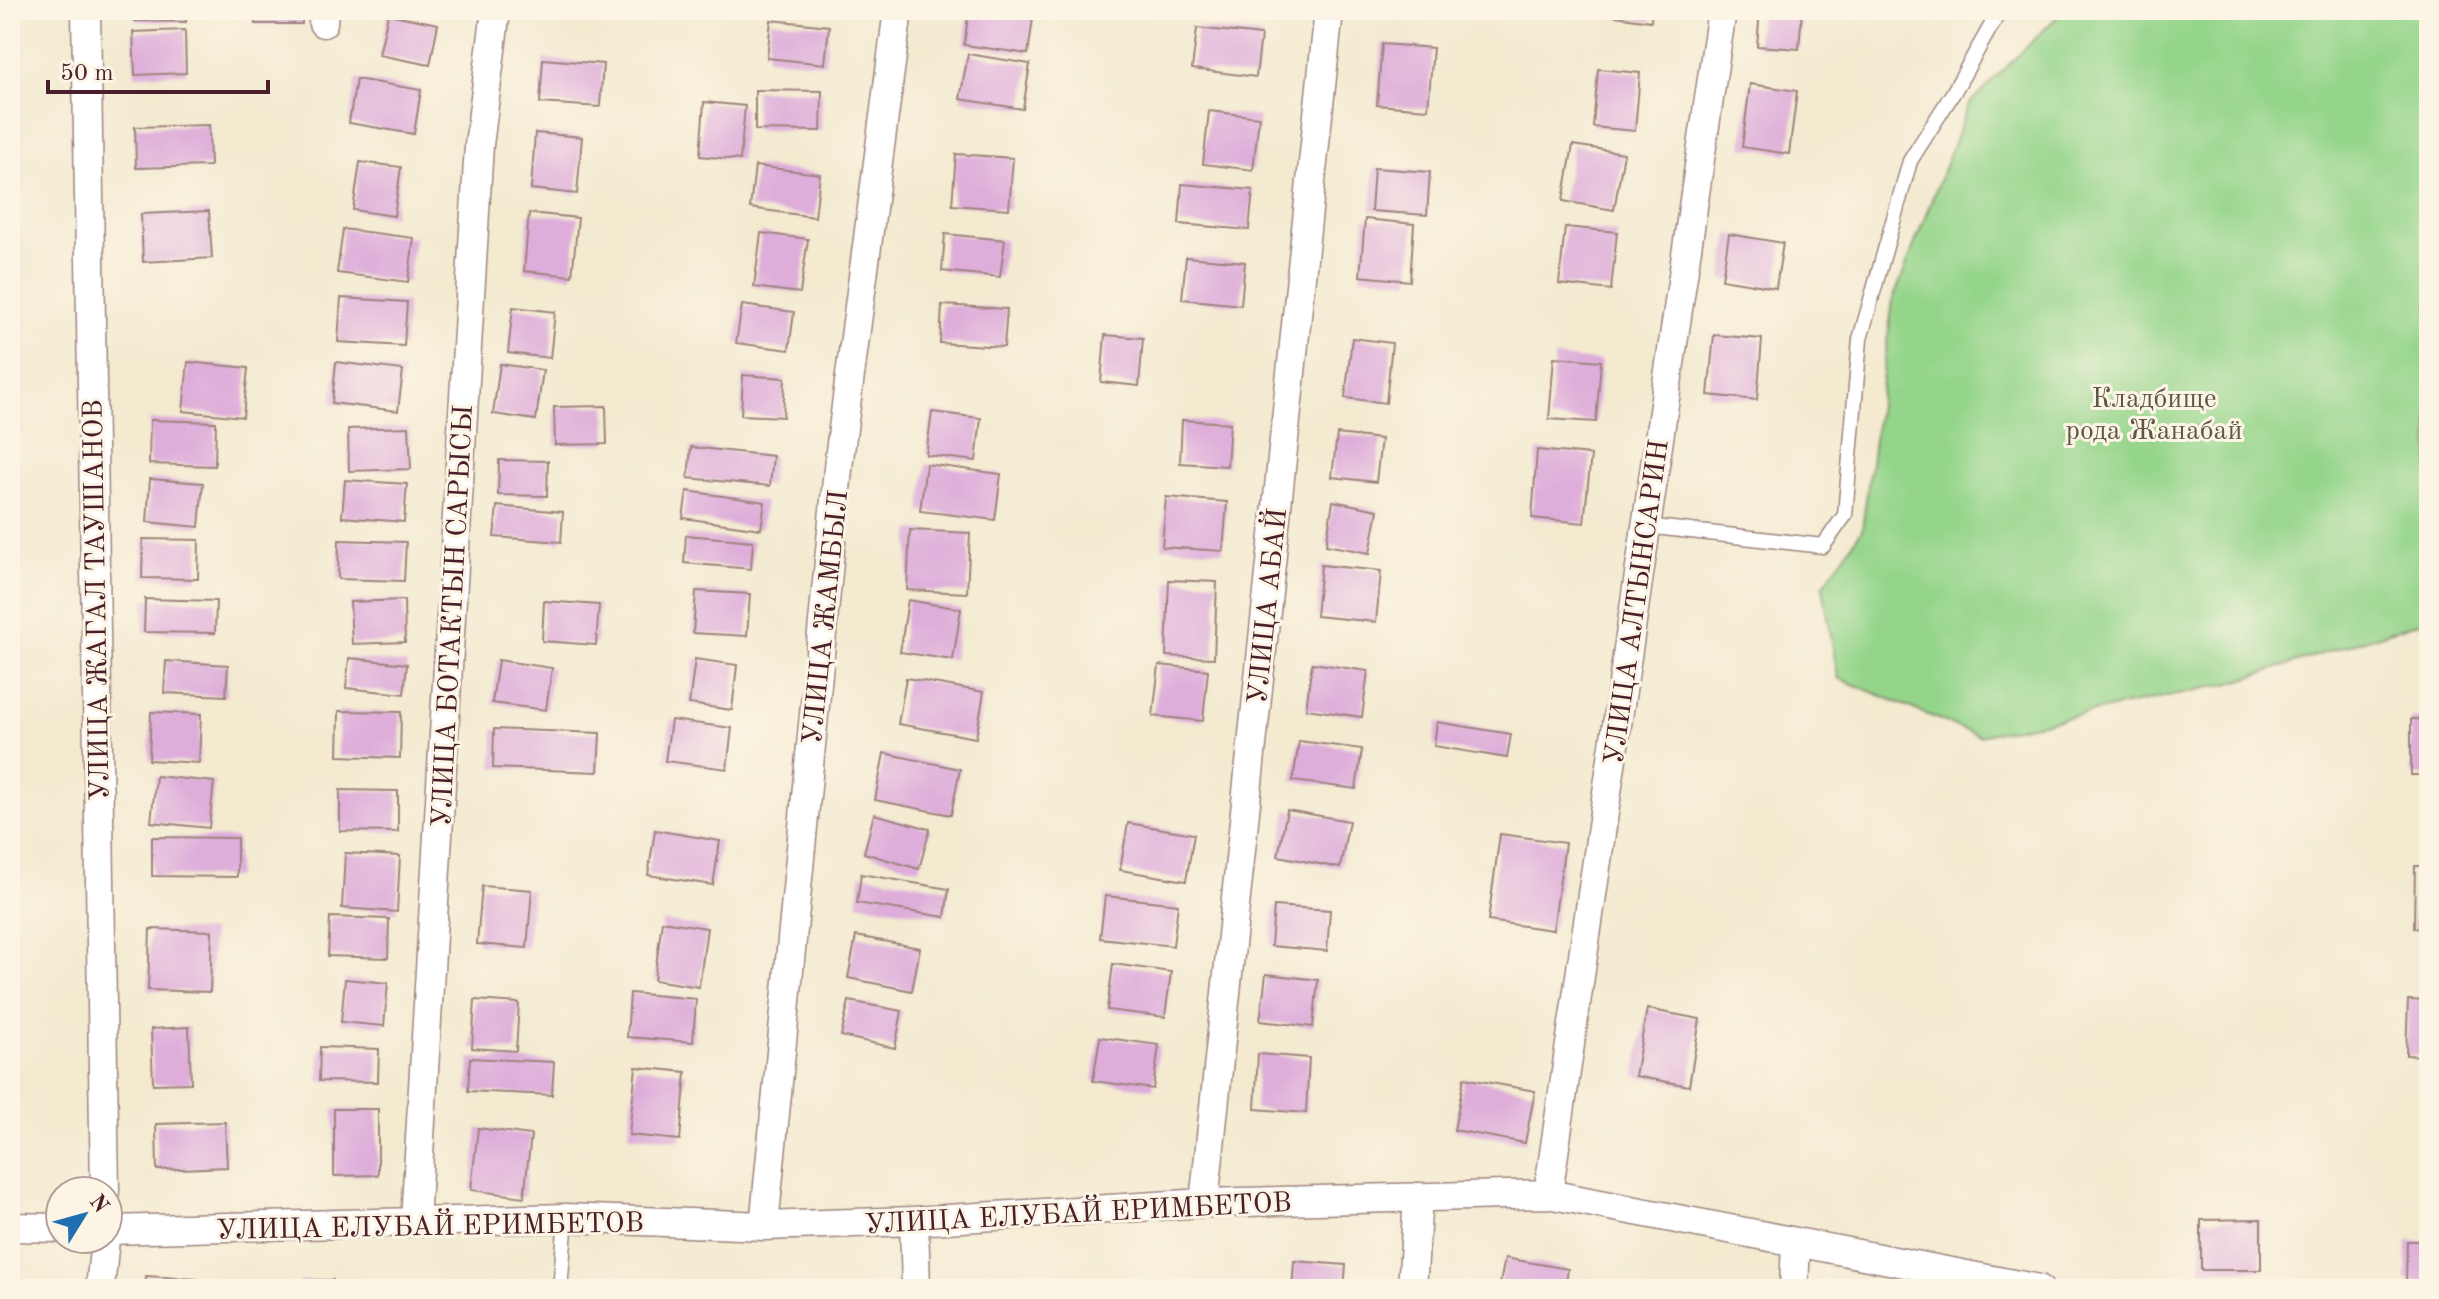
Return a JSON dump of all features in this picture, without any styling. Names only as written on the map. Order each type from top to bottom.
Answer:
[{"type":"street","name":"УЛИЦА ЖАГАЛ ТАУШАНОВ","points":[[86,10],[105,1175]]},
{"type":"street","name":"УЛИЦА БОТАКТЫН САРЫСЫ","points":[[415,1222],[479,145],[496,10]]},
{"type":"street","name":"УЛИЦА ЖАМБЫЛ","points":[[764,1226],[839,459],[898,10]]},
{"type":"street","name":"УЛИЦА АБАЙ","points":[[1204,1203],[1329,10]]},
{"type":"street","name":"УЛИЦА АЛТЫНСАРИН","points":[[1548,1194],[1722,10]]},
{"type":"street","name":"УЛИЦА ЕЛУБАЙ ЕРИМБЕТОВ","points":[[124,1230],[566,1218],[764,1226],[914,1221],[1204,1203],[1548,1194],[2039,1289]]},
{"type":"street","points":[[1412,1289],[1418,1197]]},
{"type":"street","points":[[914,1221],[916,1289]]},
{"type":"street","points":[[10,1227],[44,1228]]},
{"type":"street","points":[[1794,1289],[1796,1242]]},
{"type":"street","points":[[100,1289],[103,1255]]},
{"type":"lane","points":[[1646,526],[1823,546],[1845,515],[1860,339],[1910,161],[2000,10]]},
{"type":"lane","points":[[560,1289],[566,1218]]},
{"type":"green space","name":"Кладбище рода Жанабай","points":[[2064,10],[2429,10],[2429,619],[2235,682],[1979,736],[1838,678],[1823,586],[1862,530],[1893,300],[1969,104]]},
{"type":"building","points":[[136,10],[186,10],[186,22],[135,21]]},
{"type":"building","points":[[255,10],[302,10],[302,24],[255,24]]},
{"type":"building","points":[[581,10],[614,10],[613,17]]},
{"type":"building","points":[[969,10],[1034,11],[1028,54],[964,45]]},
{"type":"building","points":[[1438,10],[1438,17],[1383,12]]},
{"type":"building","points":[[1609,10],[1652,10],[1651,21],[1608,15]]},
{"type":"building","points":[[1760,10],[1802,10],[1799,49],[1757,46]]},
{"type":"building","points":[[388,14],[438,24],[430,65],[379,55]]},
{"type":"building","points":[[771,20],[829,26],[825,64],[767,58]]},
{"type":"building","points":[[1197,28],[1261,35],[1256,77],[1192,69]]},
{"type":"building","points":[[185,30],[186,73],[135,75],[133,32]]},
{"type":"building","points":[[1382,44],[1433,48],[1428,109],[1377,105]]},
{"type":"building","points":[[968,54],[1030,64],[1023,109],[960,99]]},
{"type":"building","points":[[543,59],[603,64],[600,107],[540,103]]},
{"type":"building","points":[[1598,69],[1640,73],[1635,131],[1593,127]]},
{"type":"building","points":[[356,79],[421,90],[414,134],[349,123]]},
{"type":"building","points":[[1750,84],[1797,91],[1789,154],[1742,147]]},
{"type":"building","points":[[755,90],[822,91],[821,131],[755,130]]},
{"type":"building","points":[[704,102],[745,106],[740,160],[700,156]]},
{"type":"building","points":[[1209,111],[1259,117],[1253,170],[1203,164]]},
{"type":"building","points":[[209,125],[210,166],[136,168],[135,127]]},
{"type":"building","points":[[535,133],[582,137],[577,194],[531,189]]},
{"type":"building","points":[[1573,145],[1624,153],[1614,210],[1563,201]]},
{"type":"building","points":[[956,154],[1013,158],[1009,209],[952,205]]},
{"type":"building","points":[[360,162],[401,167],[394,216],[353,210]]},
{"type":"building","points":[[755,166],[820,174],[815,217],[750,208]]},
{"type":"building","points":[[1374,168],[1430,172],[1427,215],[1371,211]]},
{"type":"building","points":[[1182,184],[1253,190],[1249,230],[1179,224]]},
{"type":"building","points":[[209,211],[212,258],[143,262],[141,214]]},
{"type":"building","points":[[529,213],[578,218],[572,276],[524,271]]},
{"type":"building","points":[[1365,219],[1414,224],[1410,281],[1360,276]]},
{"type":"building","points":[[1565,227],[1617,232],[1611,290],[1559,284]]},
{"type":"building","points":[[343,229],[414,238],[408,282],[337,273]]},
{"type":"building","points":[[761,233],[808,239],[800,293],[754,287]]},
{"type":"building","points":[[945,234],[1005,240],[1000,277],[942,271]]},
{"type":"building","points":[[1729,234],[1783,243],[1776,288],[1722,279]]},
{"type":"building","points":[[1186,257],[1245,262],[1241,305],[1182,299]]},
{"type":"building","points":[[341,298],[407,302],[404,346],[338,342]]},
{"type":"building","points":[[742,305],[794,312],[789,350],[736,343]]},
{"type":"building","points":[[942,305],[1007,309],[1004,347],[940,343]]},
{"type":"building","points":[[513,307],[555,312],[550,358],[508,353]]},
{"type":"building","points":[[1105,335],[1143,338],[1139,386],[1101,382]]},
{"type":"building","points":[[1714,335],[1762,339],[1757,400],[1708,395]]},
{"type":"building","points":[[1352,338],[1392,343],[1386,403],[1345,398]]},
{"type":"building","points":[[1554,357],[1601,361],[1596,422],[1549,419]]},
{"type":"building","points":[[188,362],[248,368],[243,417],[183,411]]},
{"type":"building","points":[[336,362],[403,370],[398,411],[332,403]]},
{"type":"building","points":[[500,364],[543,370],[536,420],[493,414]]},
{"type":"building","points":[[743,375],[785,378],[783,417],[741,415]]},
{"type":"building","points":[[606,406],[607,444],[555,445],[554,407]]},
{"type":"building","points":[[932,412],[981,418],[976,461],[926,455]]},
{"type":"building","points":[[150,420],[216,422],[215,466],[149,464]]},
{"type":"building","points":[[1182,420],[1230,423],[1227,466],[1180,463]]},
{"type":"building","points":[[409,427],[411,469],[349,471],[348,429]]},
{"type":"building","points":[[1337,434],[1381,439],[1376,482],[1332,477]]},
{"type":"building","points":[[691,447],[773,456],[770,486],[688,478]]},
{"type":"building","points":[[1537,450],[1591,455],[1584,523],[1532,518]]},
{"type":"building","points":[[499,460],[548,461],[547,496],[498,495]]},
{"type":"building","points":[[926,464],[1001,474],[995,520],[920,511]]},
{"type":"building","points":[[150,479],[203,483],[199,527],[147,522]]},
{"type":"building","points":[[345,480],[407,484],[404,522],[342,517]]},
{"type":"building","points":[[687,491],[765,502],[761,529],[683,518]]},
{"type":"building","points":[[1166,497],[1227,502],[1223,551],[1162,547]]},
{"type":"building","points":[[1333,501],[1378,510],[1370,553],[1326,545]]},
{"type":"building","points":[[497,506],[563,512],[561,542],[494,537]]},
{"type":"building","points":[[910,530],[970,533],[967,593],[907,590]]},
{"type":"building","points":[[686,535],[753,541],[751,569],[684,563]]},
{"type":"building","points":[[143,539],[199,540],[198,579],[142,578]]},
{"type":"building","points":[[339,540],[406,542],[404,581],[338,579]]},
{"type":"building","points":[[1321,565],[1381,571],[1376,622],[1316,616]]},
{"type":"building","points":[[1169,580],[1217,582],[1214,658],[1166,656]]},
{"type":"building","points":[[696,591],[750,594],[747,636],[693,633]]},
{"type":"building","points":[[145,599],[216,601],[215,633],[144,632]]},
{"type":"building","points":[[404,600],[405,642],[352,644],[350,602]]},
{"type":"building","points":[[908,600],[961,609],[953,660],[900,652]]},
{"type":"building","points":[[544,601],[599,605],[596,645],[542,641]]},
{"type":"building","points":[[349,658],[407,664],[404,694],[346,688]]},
{"type":"building","points":[[695,659],[737,665],[732,710],[689,704]]},
{"type":"building","points":[[498,660],[552,668],[546,710],[492,703]]},
{"type":"building","points":[[166,661],[228,665],[226,696],[164,693]]},
{"type":"building","points":[[1312,663],[1368,671],[1362,717],[1306,709]]},
{"type":"building","points":[[1159,665],[1208,670],[1203,721],[1153,716]]},
{"type":"building","points":[[906,678],[984,692],[976,738],[898,724]]},
{"type":"building","points":[[339,711],[401,712],[400,758],[338,756]]},
{"type":"building","points":[[151,712],[201,714],[199,763],[149,760]]},
{"type":"building","points":[[2411,719],[2429,719],[2429,775],[2411,775]]},
{"type":"building","points":[[671,720],[732,728],[727,769],[665,761]]},
{"type":"building","points":[[1437,722],[1511,734],[1507,758],[1434,746]]},
{"type":"building","points":[[494,729],[600,733],[598,772],[493,768]]},
{"type":"building","points":[[1299,741],[1362,749],[1356,789],[1293,781]]},
{"type":"building","points":[[884,753],[960,769],[951,815],[875,800]]},
{"type":"building","points":[[156,776],[214,782],[209,828],[151,822]]},
{"type":"building","points":[[340,790],[398,791],[398,832],[340,831]]},
{"type":"building","points":[[1287,810],[1349,821],[1340,868],[1278,856]]},
{"type":"building","points":[[874,814],[930,829],[919,869],[864,853]]},
{"type":"building","points":[[1128,823],[1194,834],[1186,881],[1120,870]]},
{"type":"building","points":[[655,830],[720,841],[713,885],[648,875]]},
{"type":"building","points":[[1500,834],[1565,843],[1553,930],[1488,921]]},
{"type":"building","points":[[152,837],[237,838],[237,877],[152,876]]},
{"type":"building","points":[[345,853],[400,856],[397,912],[342,908]]},
{"type":"building","points":[[2415,866],[2429,866],[2429,929],[2414,928]]},
{"type":"building","points":[[861,874],[949,889],[945,917],[857,903]]},
{"type":"building","points":[[482,886],[532,890],[527,948],[477,944]]},
{"type":"building","points":[[1105,896],[1178,904],[1173,946],[1100,938]]},
{"type":"building","points":[[1274,906],[1330,910],[1327,951],[1271,946]]},
{"type":"building","points":[[330,917],[389,919],[388,958],[328,956]]},
{"type":"building","points":[[662,921],[707,928],[699,987],[654,980]]},
{"type":"building","points":[[150,929],[212,931],[210,992],[148,990]]},
{"type":"building","points":[[856,936],[920,948],[912,991],[848,978]]},
{"type":"building","points":[[1113,964],[1171,972],[1165,1017],[1107,1010]]},
{"type":"building","points":[[1266,974],[1318,980],[1313,1027],[1260,1021]]},
{"type":"building","points":[[345,979],[388,983],[384,1026],[341,1022]]},
{"type":"building","points":[[630,993],[696,999],[693,1042],[627,1037]]},
{"type":"building","points":[[475,1000],[519,1003],[516,1051],[472,1048]]},
{"type":"building","points":[[2408,1000],[2429,1001],[2429,1056],[2406,1055]]},
{"type":"building","points":[[849,1001],[902,1011],[895,1048],[841,1036]]},
{"type":"building","points":[[1647,1009],[1700,1019],[1689,1086],[1635,1076]]},
{"type":"building","points":[[189,1027],[191,1083],[153,1084],[151,1029]]},
{"type":"building","points":[[1100,1037],[1159,1045],[1153,1089],[1093,1081]]},
{"type":"building","points":[[320,1047],[379,1049],[378,1082],[319,1081]]},
{"type":"building","points":[[1258,1054],[1309,1058],[1306,1113],[1255,1109]]},
{"type":"building","points":[[470,1058],[554,1062],[552,1095],[468,1091]]},
{"type":"building","points":[[636,1067],[686,1072],[680,1140],[629,1135]]},
{"type":"building","points":[[1464,1078],[1535,1091],[1525,1143],[1454,1130]]},
{"type":"building","points":[[334,1109],[378,1109],[378,1175],[334,1176]]},
{"type":"building","points":[[225,1122],[227,1167],[157,1170],[156,1124]]},
{"type":"building","points":[[478,1128],[531,1135],[524,1197],[471,1190]]},
{"type":"building","points":[[2261,1219],[2261,1270],[2201,1270],[2201,1220]]},
{"type":"building","points":[[2407,1241],[2429,1241],[2429,1282],[2406,1281]]},
{"type":"building","points":[[1505,1258],[1568,1269],[1565,1289],[1499,1289]]},
{"type":"building","points":[[1294,1261],[1346,1265],[1344,1289],[1292,1289]]},
{"type":"building","points":[[146,1276],[196,1279],[196,1289],[145,1289]]},
{"type":"building","points":[[333,1280],[334,1289],[300,1289],[300,1281]]}]
